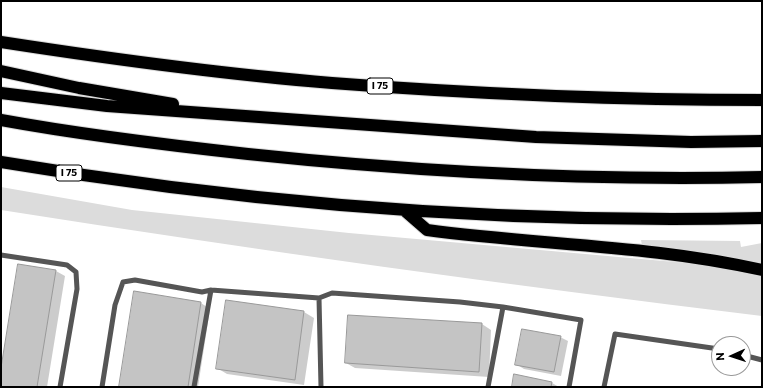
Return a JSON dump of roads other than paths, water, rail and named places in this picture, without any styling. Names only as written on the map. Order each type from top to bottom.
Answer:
[{"type":"highway","name":"I 75","points":[[1,42],[205,70],[331,83],[530,95],[762,100]]},
{"type":"highway","points":[[1,71],[79,88],[235,114]]},
{"type":"highway","points":[[1,93],[94,105],[235,114],[395,128],[536,136],[691,142],[762,141]]},
{"type":"highway","points":[[1,120],[119,139],[386,168],[605,178],[762,177]]},
{"type":"highway","name":"I 75","points":[[1,162],[138,182],[404,210],[607,218],[762,218]]},
{"type":"highway","points":[[404,210],[427,230],[672,255],[731,263],[762,270]]},
{"type":"lane","points":[[1,255],[67,265],[76,272],[77,289],[60,387]]},
{"type":"lane","points":[[102,387],[115,305],[123,282],[135,280],[202,292],[211,290],[319,298],[332,293],[460,302],[581,320],[568,387]]},
{"type":"lane","points":[[194,387],[211,290]]},
{"type":"lane","points":[[319,298],[320,387]]},
{"type":"lane","points":[[488,387],[503,308]]},
{"type":"lane","points":[[604,387],[615,334],[711,348]]},
{"type":"lane","points":[[751,357],[762,360]]}]
